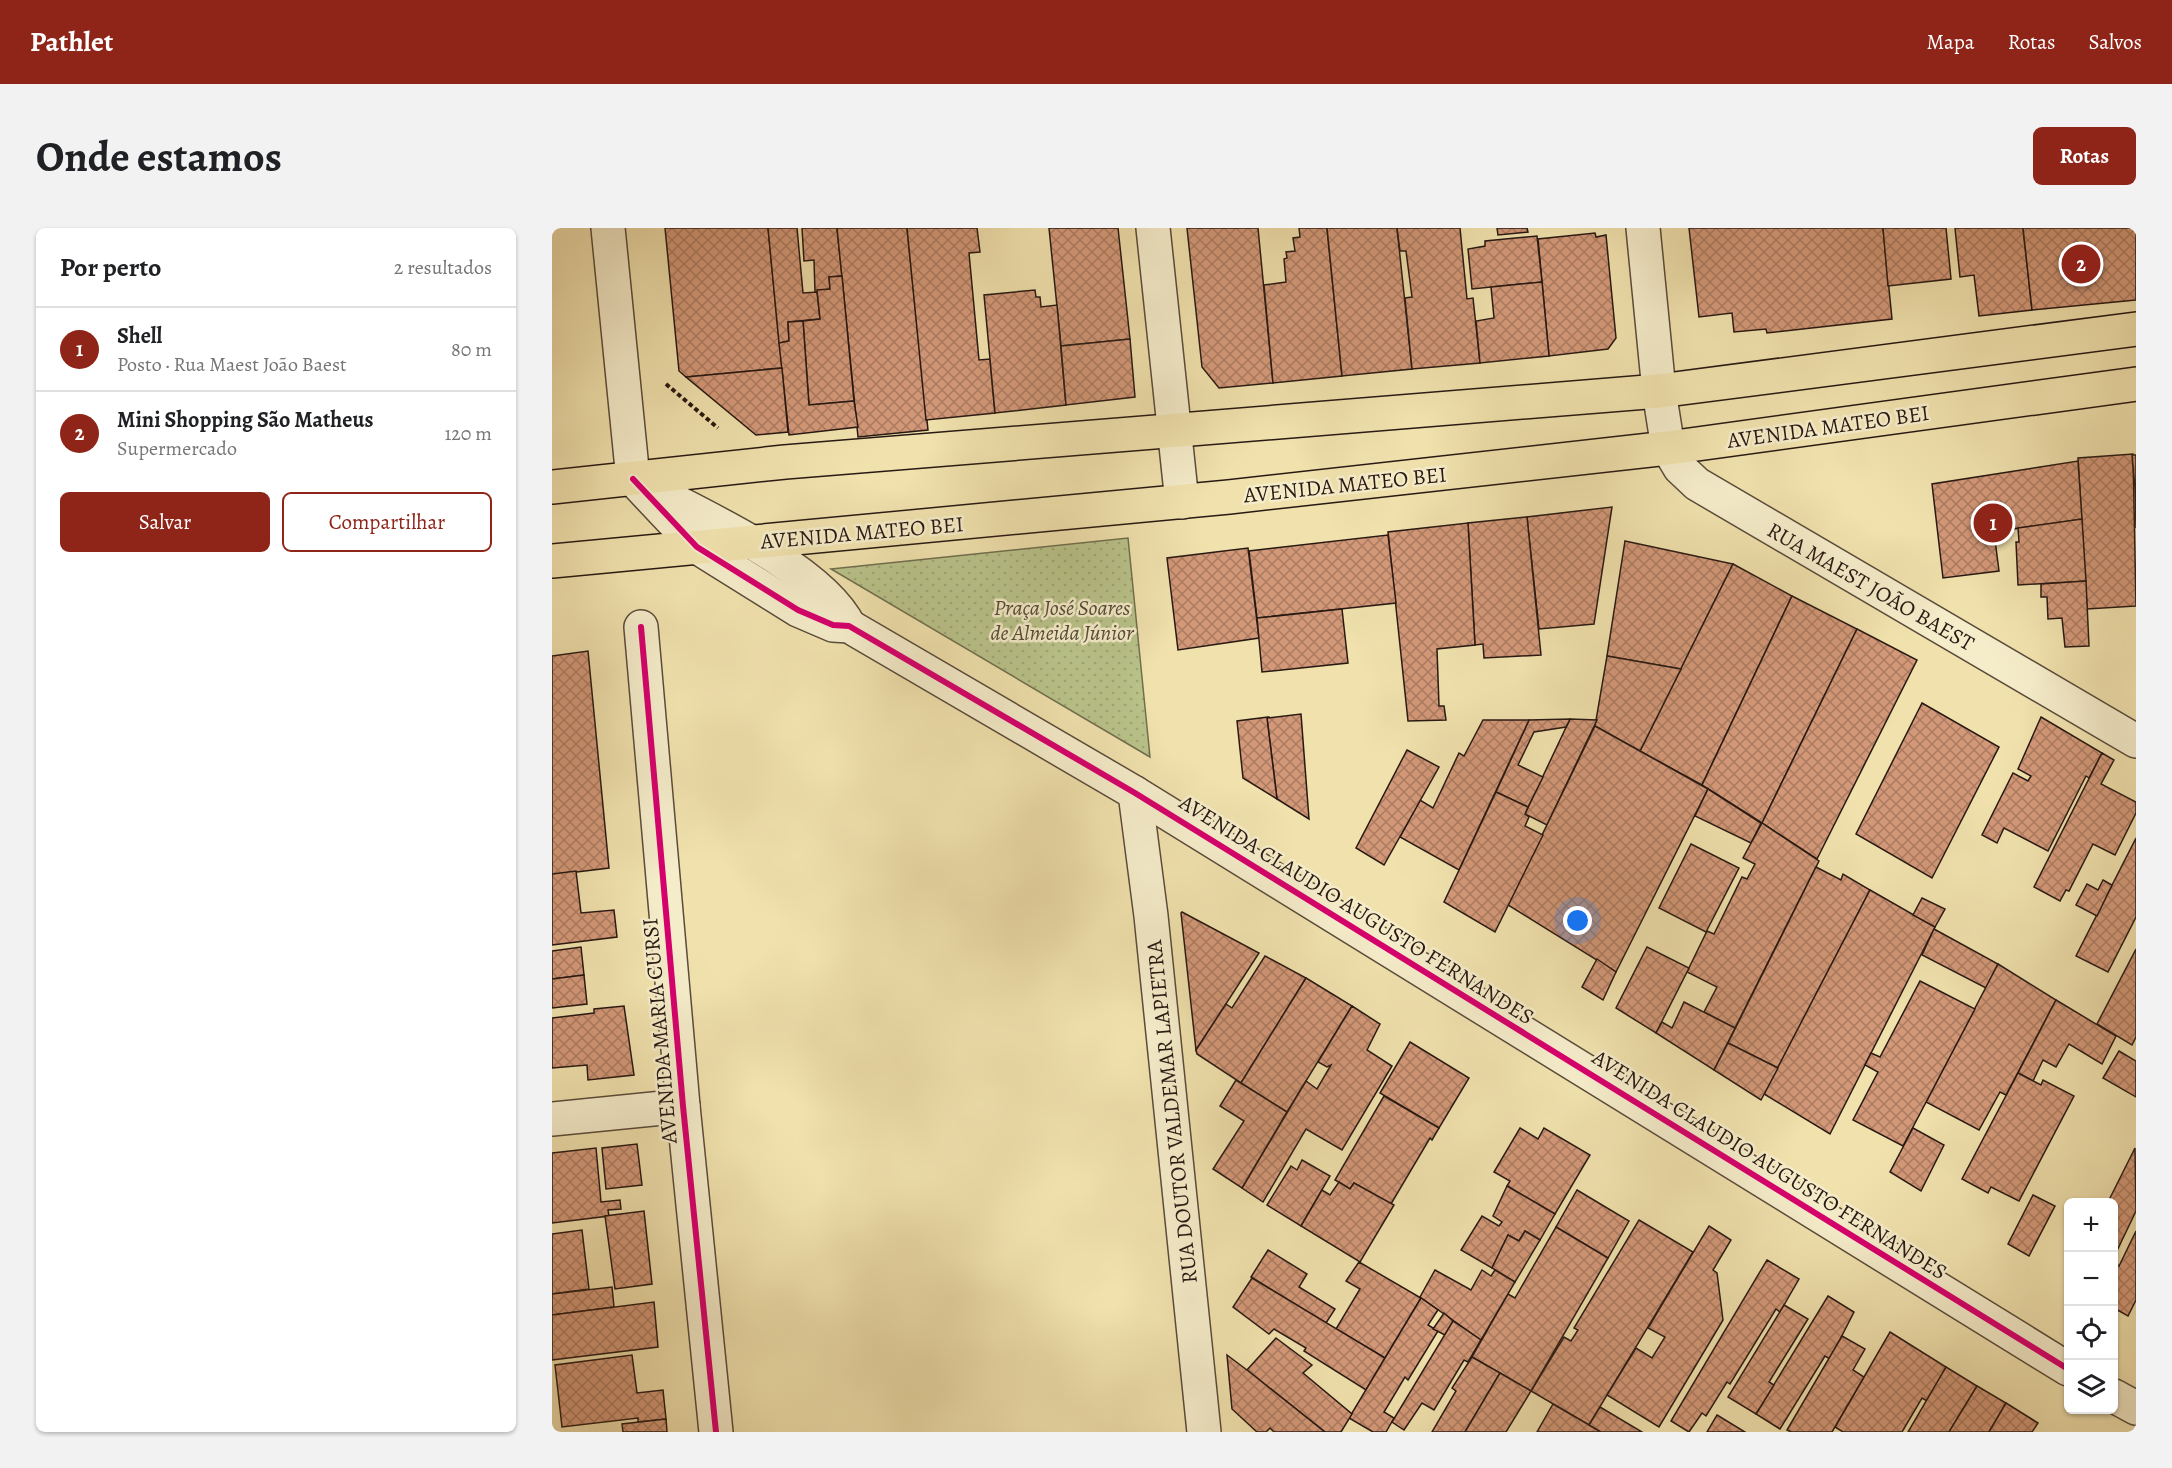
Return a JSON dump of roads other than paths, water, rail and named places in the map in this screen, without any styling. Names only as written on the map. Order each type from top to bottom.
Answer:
[{"type":"main road","points":[[552,487],[762,464],[1659,391],[2136,329]]},
{"type":"main road","name":"AVENIDA MATEO BEI","points":[[552,561],[1182,502],[1668,448],[2136,384]]},
{"type":"street","points":[[608,228],[633,479]]},
{"type":"street","points":[[1153,228],[1182,502]]},
{"type":"street","name":"RUA MAEST JOÃO BAEST","points":[[1643,228],[1659,391],[1668,448],[1680,468],[1697,484],[2136,741]]},
{"type":"street","name":"AVENIDA CLAUDIO AUGUSTO FERNANDES","points":[[633,479],[753,542],[833,601],[849,626]]},
{"type":"street","name":"AVENIDA CLAUDIO AUGUSTO FERNANDES","points":[[633,479],[697,547],[798,610],[832,625],[849,626],[1135,793],[2064,1367]]},
{"type":"street","name":"AVENIDA MARIA CURSI","points":[[641,627],[683,1106],[716,1432]]},
{"type":"street","name":"RUA DOUTOR VALDEMAR LAPIETRA","points":[[1135,793],[1151,916],[1204,1432]]},
{"type":"street","points":[[552,1119],[683,1106]]},
{"type":"street","points":[[2118,1398],[2136,1408]]},
{"type":"place","name":"Mini Shopping São Matheus","points":[[2081,264]]},
{"type":"place","name":"Shell","points":[[1993,523]]},
{"type":"park label","name":"Praça José Soares de Almeida Júnior","points":[[1062,620]]}]
